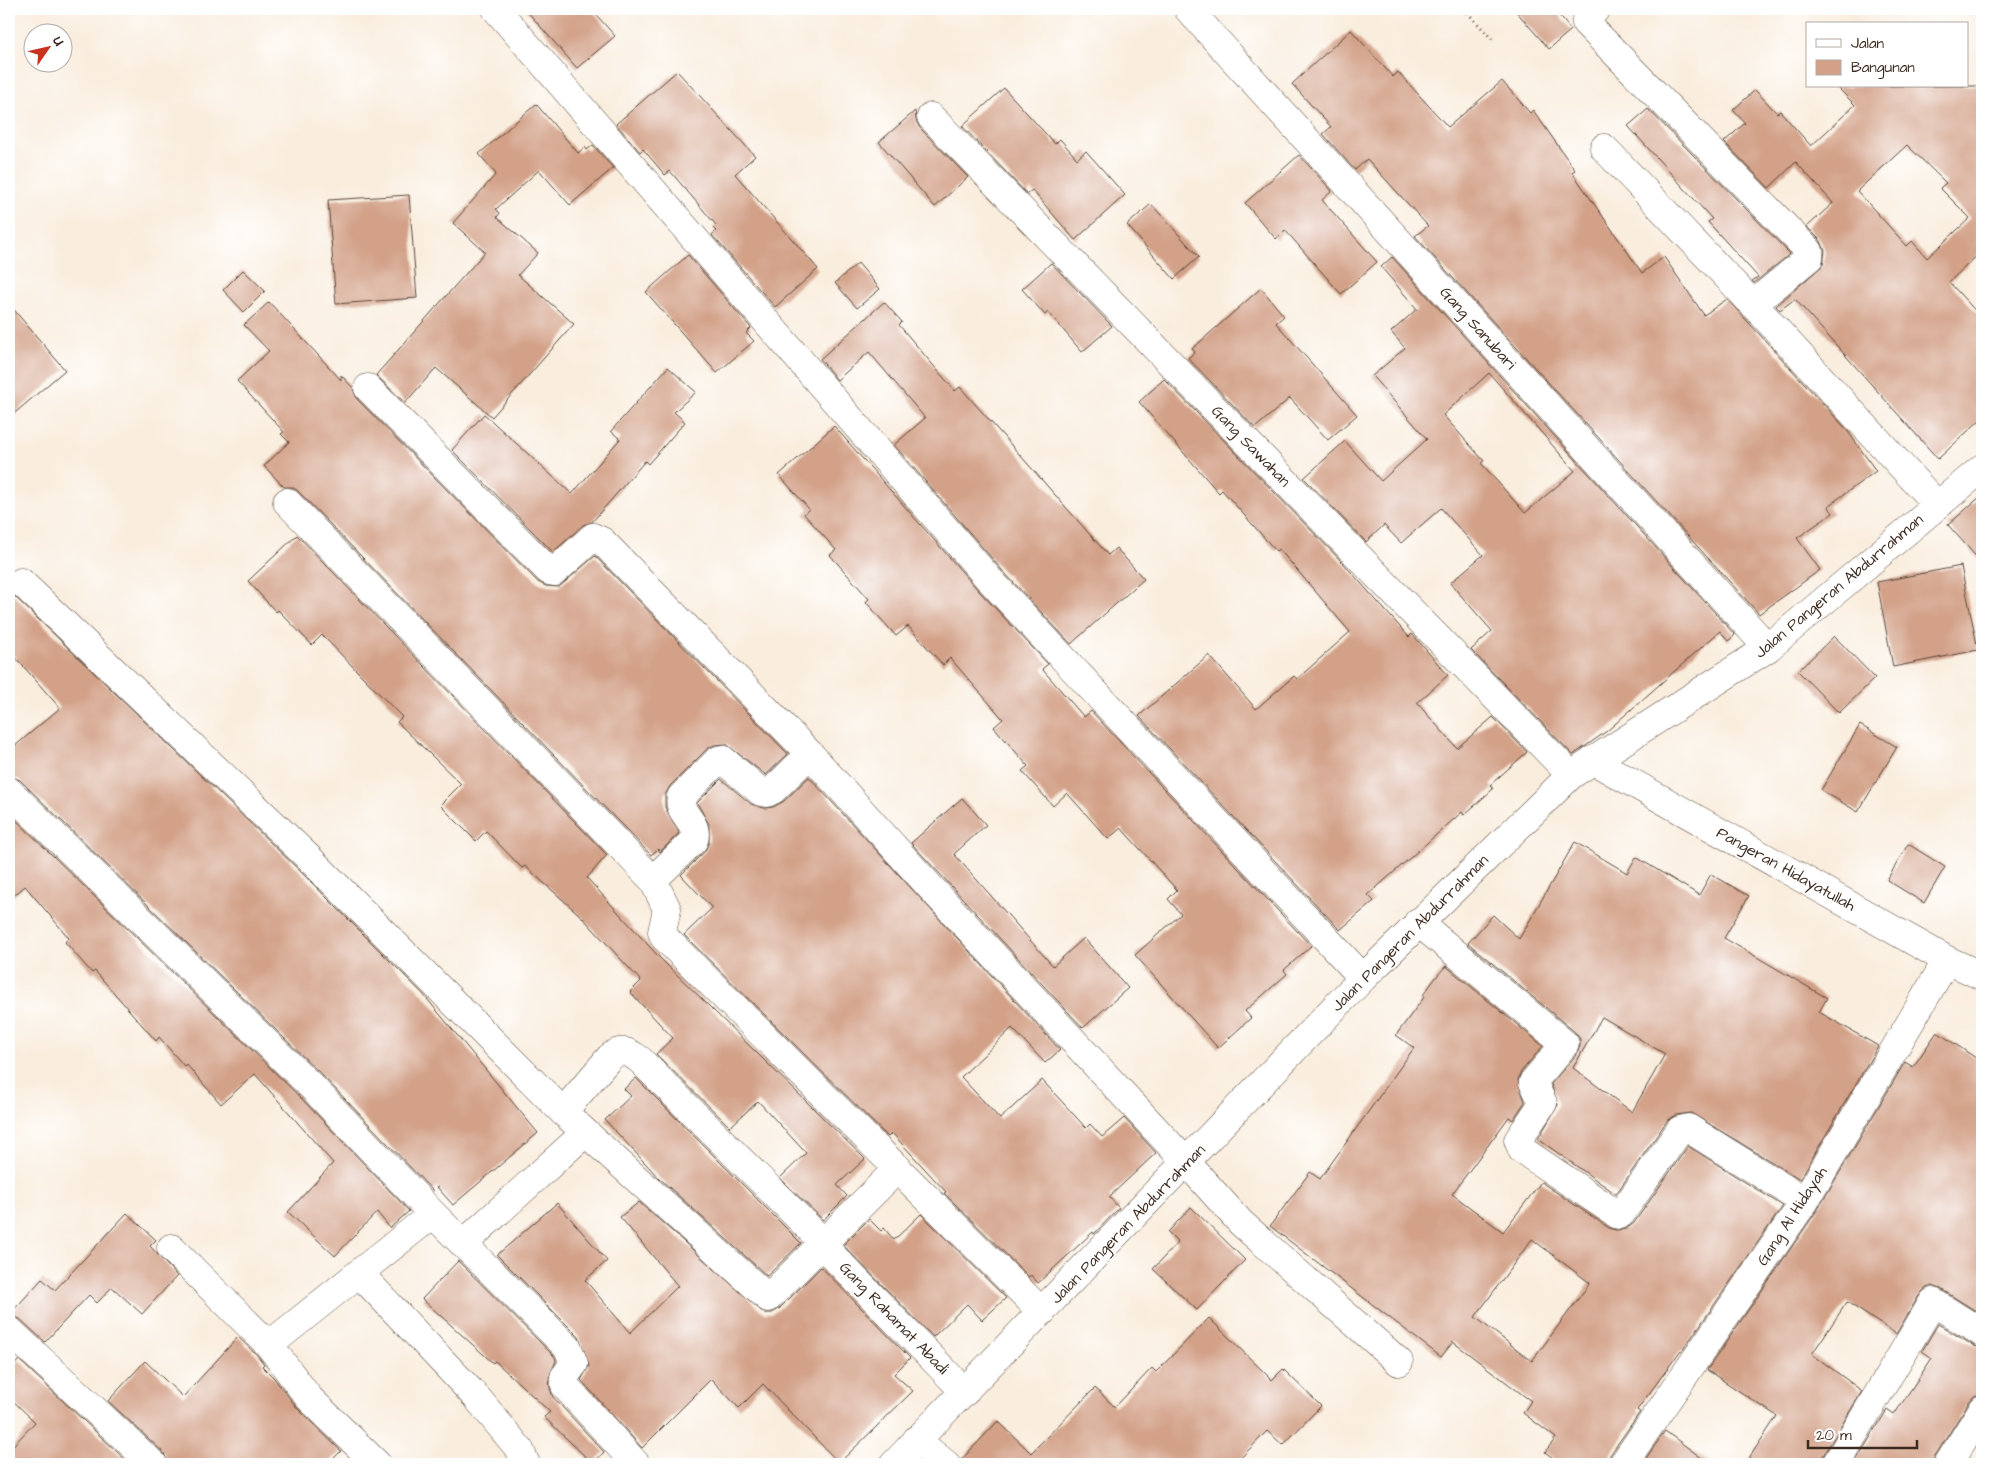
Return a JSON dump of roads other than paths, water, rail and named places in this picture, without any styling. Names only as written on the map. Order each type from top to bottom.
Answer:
[{"type":"street","points":[[496,9],[989,579],[1363,978]]},
{"type":"street","name":"Gang Sanubari","points":[[1188,9],[1768,648]]},
{"type":"street","points":[[1596,9],[1586,19],[1586,23],[1809,251],[1809,258],[1753,304]]},
{"type":"street","name":"Gang Sawahan","points":[[931,117],[1581,767]]},
{"type":"street","points":[[1604,148],[1753,304],[1937,505]]},
{"type":"street","points":[[368,388],[549,571],[554,572],[593,537],[599,538],[810,754],[931,888],[1241,1223],[1399,1362]]},
{"type":"street","name":"Jalan Pangeran Abdurrahman","points":[[894,1464],[1418,922],[1581,767],[1768,648],[1982,468]]},
{"type":"street","points":[[287,502],[653,880],[667,909],[662,932],[666,940],[1042,1312]]},
{"type":"street","points":[[21,582],[311,860],[563,1112],[768,1298],[898,1168]]},
{"type":"street","points":[[653,880],[694,840],[697,832],[695,825],[681,807],[679,802],[680,796],[718,760],[726,760],[762,792],[766,793],[773,790],[810,754]]},
{"type":"street","name":"Pangeran Hidayatullah","points":[[1581,767],[1947,960],[1982,976]]},
{"type":"street","points":[[9,791],[311,1086],[433,1214],[570,1352],[574,1364],[564,1377],[565,1386],[636,1464]]},
{"type":"street","points":[[1418,922],[1565,1044],[1533,1082],[1543,1103],[1518,1140],[1522,1150],[1618,1215],[1621,1214],[1680,1130],[1688,1128],[1805,1201]]},
{"type":"street","name":"Gang Al Hidayah","points":[[1623,1464],[1805,1201],[1947,960]]},
{"type":"street","name":"Gang Rahamat Abadi","points":[[563,1112],[610,1058],[621,1050],[629,1051],[823,1244],[965,1392]]},
{"type":"street","points":[[463,1244],[585,1133]]},
{"type":"street","points":[[269,1345],[433,1214]]},
{"type":"street","points":[[171,1248],[269,1345],[309,1398],[377,1464]]},
{"type":"street","points":[[359,1273],[478,1399],[520,1450],[526,1464]]},
{"type":"street","points":[[1836,1464],[1933,1302],[1982,1333]]},
{"type":"street","points":[[9,1330],[153,1464]]},
{"type":"street","points":[[1948,1464],[1982,1410]]},
{"type":"street","points":[[916,1440],[946,1464]]}]
